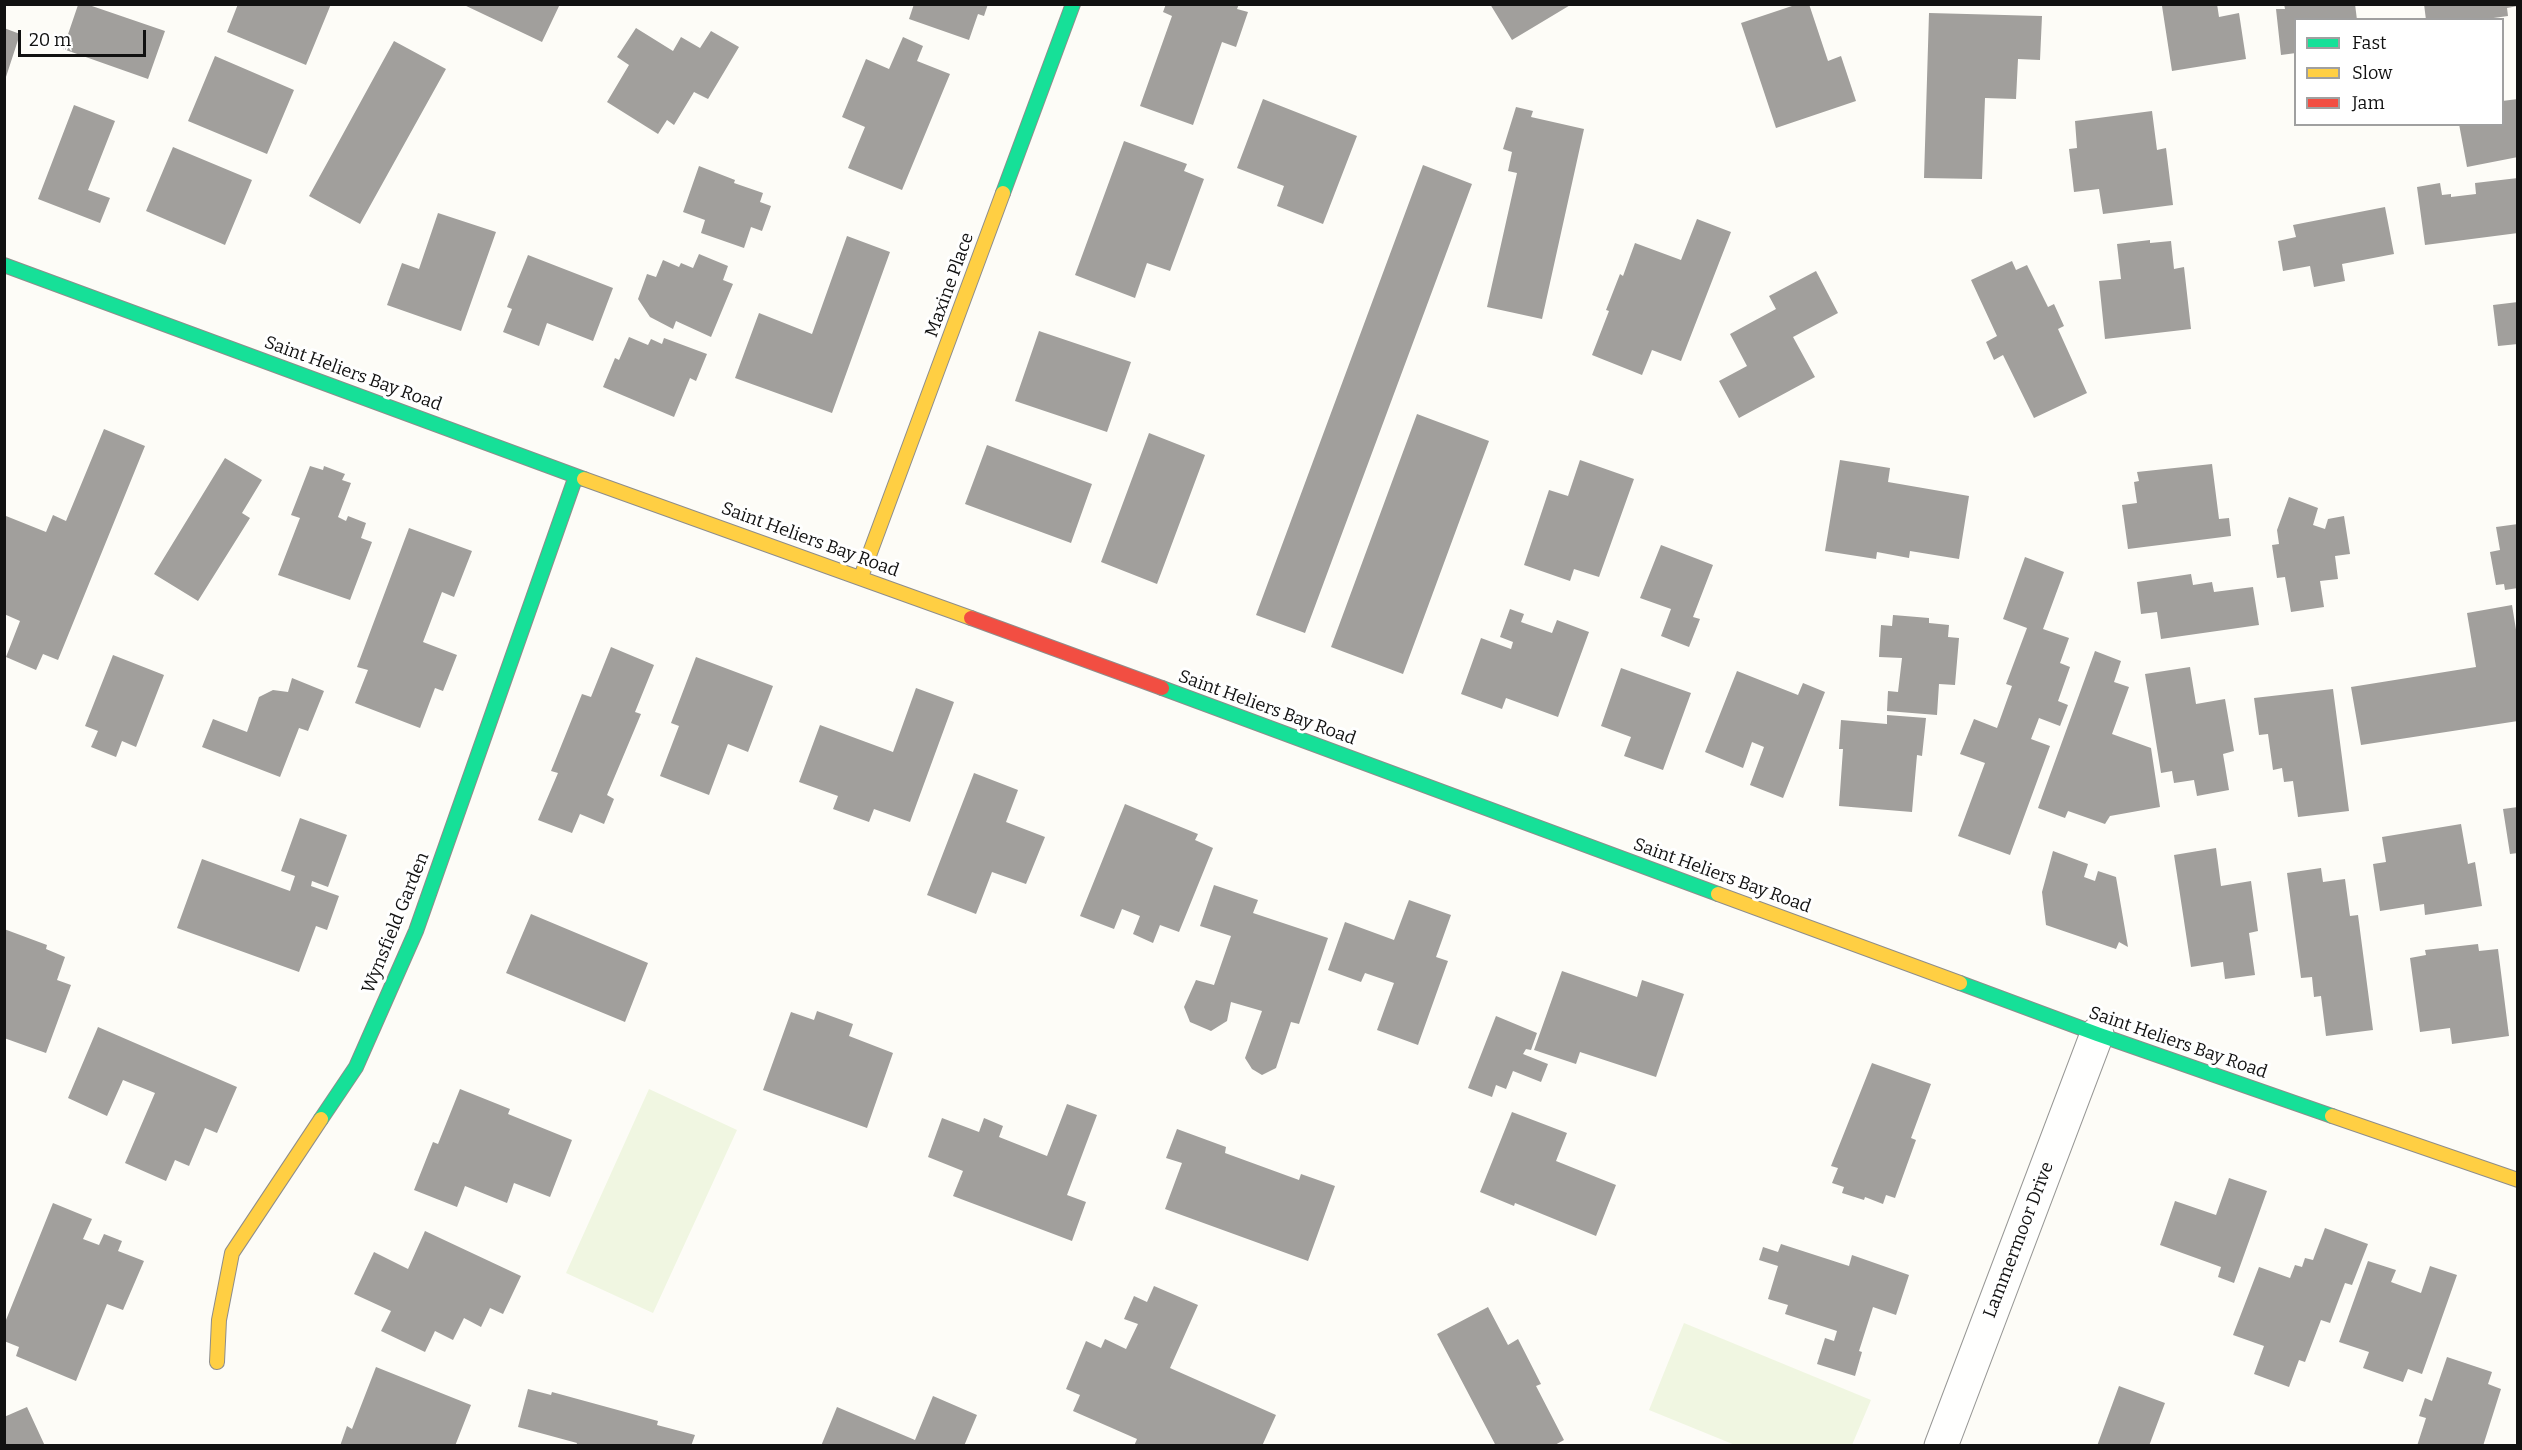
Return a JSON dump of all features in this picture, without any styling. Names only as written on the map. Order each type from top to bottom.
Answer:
[{"type":"main road","name":"Maxine Place","points":[[861,577],[1073,4]]},
{"type":"main road","name":"Saint Heliers Bay Road","points":[[4,265],[576,476],[861,577],[2097,1034],[2517,1180]]},
{"type":"main road","name":"Wynsfield Garden","points":[[217,1362],[219,1320],[232,1253],[356,1067],[416,931],[576,476]]},
{"type":"street","name":"Lammermoor Drive","points":[[1941,1446],[2097,1034]]},
{"type":"green space","points":[[649,1089],[737,1130],[653,1313],[566,1273]]},
{"type":"green space","points":[[1684,1323],[1871,1400],[1852,1445],[1735,1445],[1649,1410]]},
{"type":"building","points":[[238,4],[331,4],[306,65],[227,32]]},
{"type":"building","points":[[462,4],[560,4],[542,42]]},
{"type":"building","points":[[914,4],[988,4],[984,16],[978,14],[969,40],[909,19]]},
{"type":"building","points":[[1166,4],[1239,4],[1237,9],[1248,12],[1236,47],[1222,42],[1193,125],[1140,106],[1172,16],[1163,12]]},
{"type":"building","points":[[1490,4],[1572,4],[1512,40]]},
{"type":"building","points":[[1798,4],[1809,4],[1828,61],[1841,56],[1856,101],[1776,128],[1741,23]]},
{"type":"building","points":[[2217,4],[2219,17],[2239,13],[2246,59],[2172,71],[2162,6]]},
{"type":"building","points":[[2284,4],[2355,4],[2357,18],[2294,18],[2294,53],[2281,55],[2276,9],[2285,9]]},
{"type":"building","points":[[2424,4],[2518,4],[2518,6],[2507,8],[2508,16],[2426,18]]},
{"type":"building","points":[[78,5],[89,5],[165,31],[148,79],[63,49]]},
{"type":"building","points":[[1929,13],[2042,16],[2040,60],[2018,59],[2016,99],[1985,98],[1982,179],[1924,178]]},
{"type":"building","points":[[4,28],[20,34],[5,80],[4,80]]},
{"type":"building","points":[[636,28],[673,51],[681,37],[700,48],[711,31],[739,47],[708,99],[694,92],[674,125],[667,120],[658,134],[607,102],[629,65],[617,57]]},
{"type":"building","points":[[903,37],[923,46],[917,61],[950,74],[902,190],[848,168],[865,127],[842,117],[866,59],[889,69]]},
{"type":"building","points":[[394,41],[446,69],[360,224],[309,196]]},
{"type":"building","points":[[215,56],[294,90],[267,154],[188,121]]},
{"type":"building","points":[[1263,99],[1357,136],[1323,224],[1277,206],[1284,186],[1237,168]]},
{"type":"building","points":[[2518,99],[2518,157],[2467,167],[2459,126],[2504,126],[2504,101]]},
{"type":"building","points":[[74,105],[115,121],[88,190],[110,198],[100,223],[38,199]]},
{"type":"building","points":[[1516,107],[1533,111],[1531,117],[1584,129],[1542,319],[1487,307],[1517,173],[1508,171],[1512,152],[1503,149]]},
{"type":"building","points":[[2152,111],[2157,150],[2166,148],[2173,205],[2103,214],[2099,189],[2074,192],[2069,149],[2077,148],[2075,121]]},
{"type":"building","points":[[1124,141],[1187,164],[1184,171],[1204,179],[1170,271],[1147,263],[1135,298],[1075,275]]},
{"type":"building","points":[[173,147],[252,180],[225,245],[146,211]]},
{"type":"building","points":[[1423,165],[1472,184],[1305,633],[1256,615]]},
{"type":"building","points":[[699,166],[735,180],[734,183],[763,193],[760,202],[771,206],[762,231],[751,227],[744,248],[701,233],[705,220],[683,212]]},
{"type":"building","points":[[2518,178],[2518,233],[2425,245],[2417,187],[2440,183],[2442,195],[2451,194],[2451,197],[2476,194],[2475,183]]},
{"type":"building","points":[[2385,207],[2394,254],[2342,264],[2345,281],[2314,287],[2310,266],[2283,271],[2278,241],[2296,237],[2293,225]]},
{"type":"building","points":[[438,213],[496,232],[461,331],[387,305],[402,263],[419,269]]},
{"type":"building","points":[[1697,219],[1731,232],[1681,361],[1652,350],[1642,375],[1592,355],[1609,311],[1606,310],[1620,274],[1623,276],[1635,243],[1681,260]]},
{"type":"building","points":[[847,236],[890,252],[832,413],[735,378],[759,313],[812,334]]},
{"type":"building","points":[[2150,240],[2150,243],[2171,241],[2174,269],[2184,267],[2191,329],[2105,339],[2099,281],[2121,279],[2117,244]]},
{"type":"building","points":[[699,254],[728,266],[723,280],[733,284],[711,337],[676,321],[673,329],[650,317],[638,299],[647,274],[656,277],[663,260],[679,267],[681,263],[693,268]]},
{"type":"building","points":[[528,255],[613,288],[593,341],[547,323],[539,346],[503,332],[512,309],[507,307]]},
{"type":"building","points":[[2012,261],[2016,270],[2027,265],[2048,307],[2054,304],[2064,326],[2058,329],[2087,393],[2034,418],[2003,355],[1994,360],[1986,342],[1997,336],[1971,280]]},
{"type":"building","points":[[1816,271],[1838,313],[1793,337],[1815,377],[1739,418],[1719,381],[1747,366],[1730,334],[1776,309],[1769,296]]},
{"type":"building","points":[[2518,302],[2518,344],[2498,346],[2493,305]]},
{"type":"building","points":[[1039,331],[1131,362],[1107,432],[1015,401]]},
{"type":"building","points":[[629,337],[648,345],[651,339],[662,344],[664,338],[707,354],[696,381],[690,378],[674,417],[603,387],[615,358],[619,360]]},
{"type":"building","points":[[1417,414],[1489,441],[1403,674],[1331,647]]},
{"type":"building","points":[[104,429],[145,446],[58,660],[43,654],[36,670],[6,657],[20,621],[4,614],[4,521],[6,516],[46,532],[53,515],[66,521]]},
{"type":"building","points":[[1149,433],[1205,455],[1157,584],[1101,562]]},
{"type":"building","points":[[987,445],[1092,484],[1071,543],[965,504]]},
{"type":"building","points":[[225,458],[262,480],[242,513],[250,518],[198,601],[154,574]]},
{"type":"building","points":[[1580,460],[1634,479],[1599,577],[1574,569],[1570,581],[1524,565],[1549,490],[1568,496]]},
{"type":"building","points":[[1840,460],[1890,468],[1888,482],[1969,496],[1959,559],[1910,551],[1909,558],[1877,552],[1876,559],[1825,551]]},
{"type":"building","points":[[2212,464],[2219,519],[2229,518],[2231,536],[2128,549],[2122,505],[2137,503],[2134,482],[2139,481],[2137,472]]},
{"type":"building","points":[[310,466],[323,470],[324,466],[345,474],[342,480],[351,483],[338,517],[346,521],[348,516],[366,523],[361,538],[372,542],[350,600],[278,575],[300,518],[291,515]]},
{"type":"building","points":[[2289,497],[2318,508],[2313,525],[2325,529],[2328,519],[2344,516],[2350,554],[2335,556],[2338,579],[2320,581],[2324,607],[2291,612],[2285,577],[2277,578],[2272,545],[2279,544],[2277,530]]},
{"type":"building","points":[[2518,524],[2518,588],[2505,590],[2504,584],[2496,585],[2490,552],[2500,550],[2496,527]]},
{"type":"building","points":[[409,528],[472,551],[454,597],[442,592],[423,642],[457,655],[443,691],[435,688],[420,728],[355,703],[368,670],[357,667]]},
{"type":"building","points":[[1661,545],[1713,565],[1693,617],[1700,619],[1689,647],[1661,636],[1671,609],[1640,598]]},
{"type":"building","points":[[2025,557],[2064,572],[2043,629],[2069,638],[2060,663],[2070,667],[2058,701],[2068,705],[2060,726],[2039,718],[2031,739],[2050,746],[2010,855],[1958,836],[1985,763],[1960,754],[1974,719],[1997,728],[2012,686],[2006,684],[2027,628],[2003,619]]},
{"type":"building","points":[[2191,574],[2193,585],[2212,582],[2214,592],[2253,587],[2259,625],[2161,639],[2157,612],[2141,614],[2137,582]]},
{"type":"building","points":[[2512,605],[2518,642],[2518,721],[2361,745],[2351,687],[2476,667],[2467,613]]},
{"type":"building","points":[[1510,609],[1524,614],[1521,622],[1552,633],[1557,620],[1589,632],[1558,717],[1506,698],[1502,709],[1461,694],[1481,638],[1511,649],[1513,642],[1500,637]]},
{"type":"building","points":[[1893,615],[1929,618],[1929,623],[1949,625],[1948,637],[1959,638],[1955,685],[1939,684],[1937,715],[1887,711],[1888,691],[1898,692],[1902,658],[1879,657],[1881,625],[1892,626]]},
{"type":"building","points":[[611,647],[654,665],[635,712],[641,714],[607,795],[614,799],[604,824],[580,814],[572,833],[538,820],[558,773],[551,771],[582,694],[591,697]]},
{"type":"building","points":[[2095,651],[2121,661],[2114,682],[2129,687],[2112,734],[2151,748],[2160,807],[2110,816],[2105,824],[2068,811],[2065,818],[2038,808]]},
{"type":"building","points":[[113,655],[164,675],[136,747],[122,741],[116,757],[91,747],[98,731],[85,726]]},
{"type":"building","points":[[696,657],[773,686],[748,752],[728,744],[709,795],[660,776],[679,726],[671,723]]},
{"type":"building","points":[[2190,667],[2196,704],[2225,699],[2234,751],[2223,754],[2229,790],[2197,796],[2194,780],[2174,783],[2172,771],[2161,773],[2145,674]]},
{"type":"building","points":[[1621,668],[1691,693],[1663,770],[1624,756],[1631,737],[1601,726]]},
{"type":"building","points":[[1737,671],[1798,695],[1803,683],[1825,692],[1783,798],[1750,785],[1764,747],[1752,742],[1743,768],[1705,752]]},
{"type":"building","points":[[292,678],[324,691],[308,731],[299,728],[280,777],[202,747],[213,719],[247,732],[259,697],[273,690],[288,692]]},
{"type":"building","points":[[916,688],[954,702],[910,822],[874,809],[869,822],[833,809],[838,796],[799,782],[820,725],[893,752]]},
{"type":"building","points":[[2333,689],[2349,811],[2298,817],[2293,781],[2284,782],[2282,768],[2273,770],[2268,734],[2259,735],[2254,698]]},
{"type":"building","points":[[1887,715],[1926,718],[1922,756],[1917,755],[1912,812],[1839,806],[1843,749],[1839,749],[1841,720],[1887,724]]},
{"type":"building","points":[[974,773],[1018,790],[1006,822],[1045,837],[1026,884],[992,872],[976,914],[927,895]]},
{"type":"building","points":[[1125,804],[1198,834],[1195,840],[1213,848],[1179,932],[1160,925],[1153,943],[1133,934],[1140,916],[1122,909],[1114,929],[1080,916]]},
{"type":"building","points":[[2518,807],[2518,853],[2510,854],[2503,809]]},
{"type":"building","points":[[300,818],[347,835],[328,887],[312,881],[311,886],[339,896],[327,930],[316,926],[299,972],[177,928],[202,859],[290,891],[295,876],[281,871]]},
{"type":"building","points":[[2461,824],[2468,864],[2475,862],[2482,906],[2425,915],[2424,904],[2380,911],[2373,864],[2386,862],[2382,837]]},
{"type":"building","points":[[2216,848],[2221,886],[2251,881],[2258,931],[2249,933],[2255,975],[2225,979],[2223,962],[2191,967],[2174,855]]},
{"type":"building","points":[[2053,851],[2088,864],[2084,877],[2095,881],[2098,871],[2116,877],[2128,947],[2119,942],[2116,949],[2046,925],[2042,892]]},
{"type":"building","points":[[2321,868],[2323,882],[2345,879],[2350,916],[2358,915],[2373,1030],[2326,1036],[2321,996],[2314,997],[2312,977],[2301,978],[2287,873]]},
{"type":"building","points":[[1214,885],[1258,900],[1253,913],[1328,938],[1299,1024],[1291,1022],[1276,1068],[1262,1075],[1252,1069],[1245,1058],[1262,1011],[1231,1002],[1227,1021],[1211,1031],[1190,1022],[1184,1007],[1196,980],[1214,985],[1231,936],[1200,926]]},
{"type":"building","points":[[1409,900],[1451,915],[1436,957],[1448,961],[1418,1045],[1377,1030],[1394,983],[1365,973],[1361,982],[1328,970],[1345,922],[1394,940]]},
{"type":"building","points":[[531,914],[648,963],[625,1022],[506,973]]},
{"type":"building","points":[[4,929],[47,945],[46,949],[65,957],[57,980],[71,985],[46,1053],[4,1038]]},
{"type":"building","points":[[2478,944],[2479,951],[2498,949],[2509,1036],[2452,1044],[2450,1028],[2420,1032],[2410,958],[2426,955],[2425,950]]},
{"type":"building","points":[[1562,971],[1637,997],[1642,980],[1684,994],[1656,1077],[1580,1052],[1576,1064],[1534,1050]]},
{"type":"building","points":[[817,1011],[853,1024],[849,1036],[893,1053],[867,1128],[763,1090],[791,1012],[814,1020]]},
{"type":"building","points":[[1496,1016],[1537,1033],[1531,1050],[1526,1049],[1523,1054],[1548,1064],[1541,1082],[1513,1071],[1506,1089],[1496,1085],[1492,1097],[1468,1088]]},
{"type":"building","points":[[98,1027],[237,1087],[217,1133],[205,1128],[189,1166],[175,1160],[166,1181],[125,1163],[155,1093],[123,1080],[107,1116],[68,1098]]},
{"type":"building","points":[[1872,1063],[1931,1084],[1911,1138],[1916,1140],[1895,1198],[1886,1195],[1883,1204],[1865,1197],[1864,1200],[1842,1193],[1844,1187],[1832,1183],[1838,1168],[1831,1166]]},
{"type":"building","points":[[460,1089],[510,1109],[508,1114],[572,1140],[550,1197],[514,1183],[507,1203],[465,1186],[457,1207],[414,1190],[433,1142],[438,1144]]},
{"type":"building","points":[[1067,1104],[1097,1115],[1067,1195],[1086,1202],[1072,1241],[953,1196],[963,1171],[928,1157],[942,1118],[979,1132],[984,1118],[1003,1126],[999,1137],[1047,1156]]},
{"type":"building","points":[[1512,1112],[1567,1133],[1556,1161],[1616,1185],[1596,1236],[1515,1203],[1514,1206],[1480,1192]]},
{"type":"building","points":[[1177,1129],[1226,1147],[1225,1153],[1299,1180],[1301,1174],[1335,1186],[1308,1261],[1165,1209],[1182,1163],[1166,1158]]},
{"type":"building","points":[[2229,1178],[2267,1191],[2234,1283],[2218,1277],[2221,1267],[2160,1245],[2175,1201],[2216,1215]]},
{"type":"building","points":[[53,1203],[92,1219],[83,1239],[99,1245],[104,1234],[122,1241],[118,1251],[144,1261],[123,1310],[107,1304],[76,1381],[16,1356],[19,1347],[4,1341],[4,1325]]},
{"type":"building","points":[[2325,1228],[2368,1244],[2352,1285],[2345,1283],[2330,1323],[2321,1320],[2305,1362],[2299,1360],[2289,1387],[2254,1374],[2264,1346],[2233,1335],[2259,1267],[2290,1278],[2295,1265],[2302,1267],[2305,1258],[2313,1260]]},
{"type":"building","points":[[425,1231],[521,1276],[503,1314],[490,1308],[481,1327],[464,1318],[453,1340],[435,1331],[425,1352],[381,1331],[391,1311],[354,1294],[374,1252],[408,1269]]},
{"type":"building","points":[[1781,1244],[1849,1266],[1852,1255],[1909,1275],[1896,1315],[1873,1307],[1859,1351],[1862,1352],[1855,1376],[1817,1364],[1825,1338],[1834,1341],[1837,1331],[1785,1314],[1788,1305],[1768,1299],[1778,1266],[1759,1260],[1763,1247],[1778,1252]]},
{"type":"building","points":[[2368,1261],[2396,1270],[2391,1282],[2421,1293],[2430,1266],[2457,1275],[2422,1374],[2408,1369],[2403,1382],[2363,1368],[2369,1352],[2339,1342]]},
{"type":"building","points":[[1154,1286],[1198,1305],[1170,1368],[1276,1415],[1262,1446],[1134,1446],[1137,1439],[1073,1411],[1080,1395],[1066,1389],[1086,1341],[1101,1348],[1105,1339],[1126,1349],[1138,1324],[1124,1319],[1134,1296],[1147,1302]]},
{"type":"building","points":[[1488,1307],[1508,1345],[1518,1339],[1541,1384],[1536,1386],[1564,1440],[1553,1446],[1496,1446],[1437,1334]]},
{"type":"building","points":[[2447,1357],[2492,1372],[2488,1384],[2501,1389],[2483,1446],[2417,1446],[2426,1418],[2419,1416],[2425,1398],[2432,1401]]},
{"type":"building","points":[[376,1367],[471,1405],[455,1446],[340,1446],[347,1426],[352,1429]]},
{"type":"building","points":[[2119,1386],[2165,1403],[2149,1446],[2097,1446]]},
{"type":"building","points":[[528,1389],[551,1395],[552,1392],[658,1421],[657,1425],[695,1435],[691,1446],[576,1446],[577,1443],[518,1427]]},
{"type":"building","points":[[933,1396],[977,1415],[964,1446],[821,1446],[837,1407],[915,1440]]},
{"type":"building","points":[[27,1407],[45,1446],[4,1446],[4,1417]]},
{"type":"traffic: fast","points":[[1003,193],[1073,4]]},
{"type":"traffic: fast","points":[[4,265],[584,479]]},
{"type":"traffic: fast","points":[[321,1119],[356,1067],[416,931],[576,476]]},
{"type":"traffic: fast","points":[[1162,688],[1718,894]]},
{"type":"traffic: fast","points":[[1960,983],[2097,1034],[2332,1116]]},
{"type":"traffic: slow","points":[[861,577],[1003,193]]},
{"type":"traffic: slow","points":[[584,479],[971,618]]},
{"type":"traffic: slow","points":[[1718,894],[1960,983]]},
{"type":"traffic: slow","points":[[2332,1116],[2518,1180]]},
{"type":"traffic: slow","points":[[217,1362],[219,1320],[232,1253],[321,1119]]},
{"type":"traffic: jam","points":[[971,618],[1162,688]]}]
